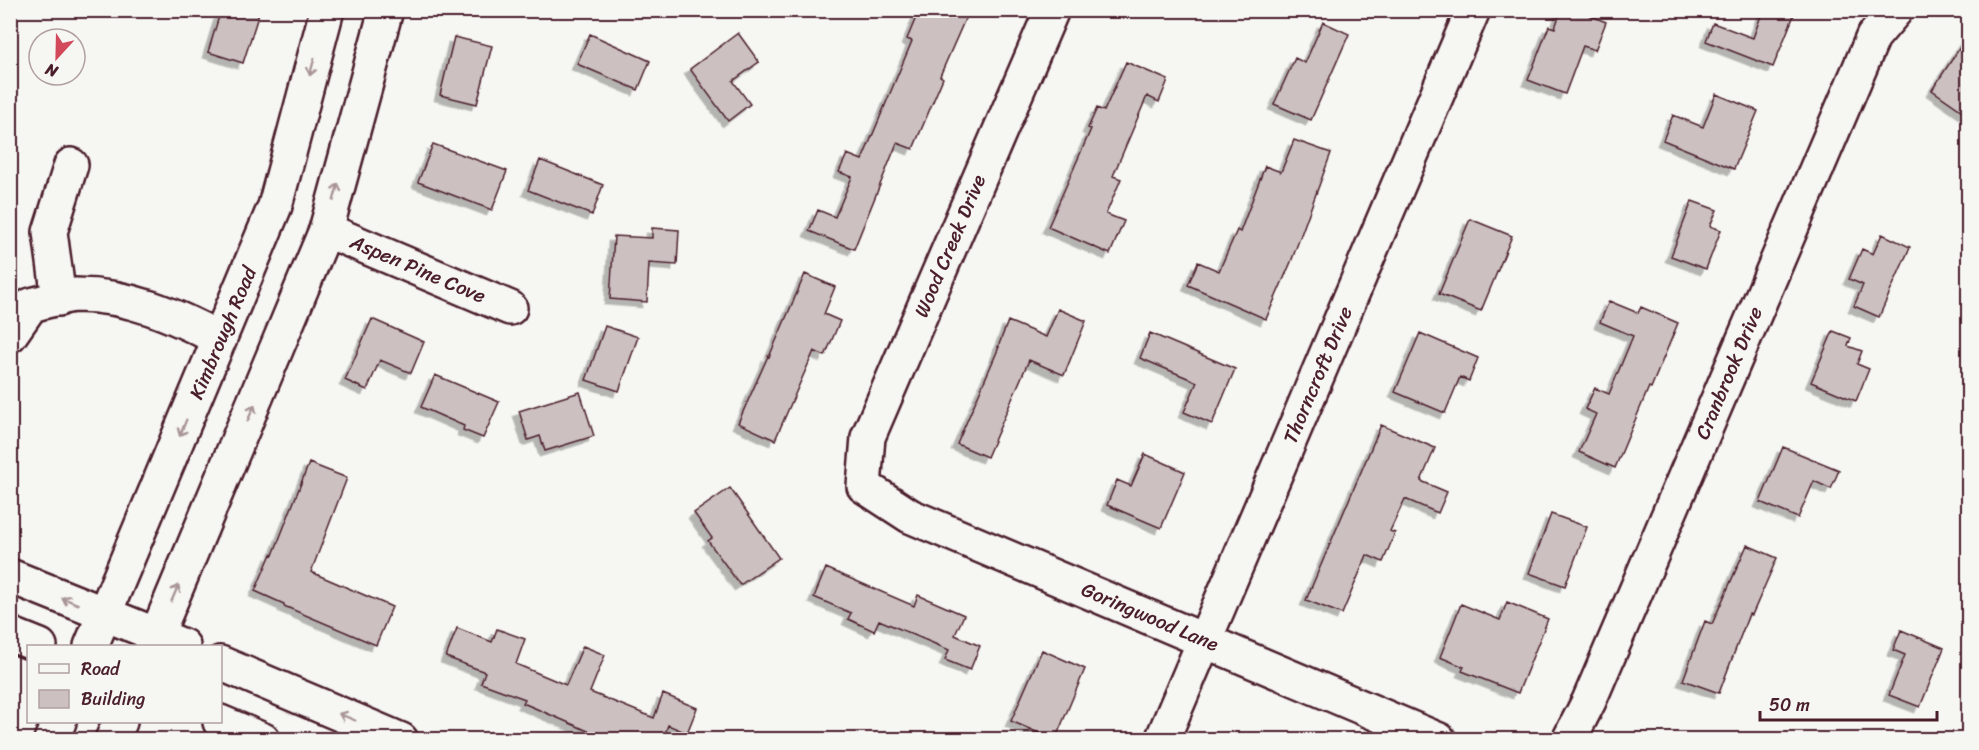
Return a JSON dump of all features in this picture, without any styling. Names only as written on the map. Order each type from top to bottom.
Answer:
[{"type":"street","name":"Kimbrough Road","points":[[91,645],[276,206],[327,10]]},
{"type":"street","points":[[10,576],[104,614],[164,642],[326,230],[386,10]]},
{"type":"street","name":"Wood Creek Drive","points":[[864,486],[868,437],[1052,10]]},
{"type":"street","name":"Thorncroft Drive","points":[[1162,740],[1473,10]]},
{"type":"street","name":"Cranbrook Drive","points":[[1569,740],[1589,701],[1873,37],[1896,10]]},
{"type":"street","points":[[59,299],[50,232],[71,165]]},
{"type":"street","name":"Aspen Pine Cove","points":[[326,230],[510,308]]},
{"type":"street","points":[[10,335],[31,305],[74,295],[123,299],[180,318],[220,339]]},
{"type":"street","name":"Goringwood Lane","points":[[864,486],[910,516],[1439,740]]},
{"type":"street","points":[[10,634],[38,645]]},
{"type":"street","points":[[222,664],[401,740]]},
{"type":"street","points":[[51,740],[59,723]]},
{"type":"street","points":[[112,740],[120,723]]},
{"type":"street","points":[[222,723],[263,740]]},
{"type":"building","points":[[221,10],[260,10],[243,63],[208,52]]},
{"type":"building","points":[[919,10],[969,10],[940,76],[943,78],[913,149],[897,143],[854,249],[809,231],[818,210],[835,217],[852,177],[839,172],[847,154],[862,160],[912,41],[907,39]]},
{"type":"building","points":[[1561,10],[1576,10],[1606,22],[1595,50],[1583,46],[1565,94],[1528,80],[1549,26],[1555,28]]},
{"type":"building","points":[[1763,10],[1796,10],[1773,67],[1706,41],[1713,23],[1753,38]]},
{"type":"building","points":[[1323,22],[1349,34],[1311,120],[1274,104],[1295,58],[1305,63]]},
{"type":"building","points":[[738,33],[759,62],[733,81],[750,104],[728,121],[690,69]]},
{"type":"building","points":[[590,34],[650,61],[638,90],[577,64]]},
{"type":"building","points":[[1968,35],[1968,115],[1932,90]]},
{"type":"building","points":[[454,37],[492,46],[477,104],[440,95]]},
{"type":"building","points":[[1126,62],[1168,80],[1159,102],[1147,96],[1113,176],[1121,179],[1106,214],[1124,221],[1110,254],[1048,227],[1091,129],[1088,128],[1097,108],[1104,111]]},
{"type":"building","points":[[1716,94],[1758,111],[1734,169],[1663,140],[1673,115],[1703,127]]},
{"type":"building","points":[[1294,140],[1331,153],[1291,262],[1266,319],[1188,285],[1198,262],[1219,271],[1237,230],[1240,232],[1265,166],[1281,172]]},
{"type":"building","points":[[433,144],[507,171],[492,210],[418,182]]},
{"type":"building","points":[[540,160],[603,185],[592,215],[528,190]]},
{"type":"building","points":[[1692,201],[1717,210],[1710,226],[1721,230],[1706,269],[1671,256]]},
{"type":"building","points":[[1470,219],[1512,236],[1481,311],[1439,294]]},
{"type":"building","points":[[652,228],[679,230],[677,265],[649,263],[647,302],[610,299],[614,236],[652,238]]},
{"type":"building","points":[[1882,234],[1910,247],[1879,317],[1854,306],[1863,285],[1849,279],[1862,249],[1873,254]]},
{"type":"building","points":[[805,274],[835,287],[824,314],[840,321],[825,356],[814,351],[775,440],[738,423]]},
{"type":"building","points":[[1609,301],[1638,313],[1641,307],[1678,323],[1615,468],[1579,452],[1596,414],[1585,409],[1595,388],[1609,394],[1633,336],[1600,322]]},
{"type":"building","points":[[1058,309],[1086,321],[1064,375],[1029,360],[987,457],[957,444],[1008,321],[1046,337]]},
{"type":"building","points":[[372,319],[424,342],[411,373],[380,360],[367,390],[345,380]]},
{"type":"building","points":[[605,326],[638,337],[619,391],[586,380]]},
{"type":"building","points":[[1833,331],[1851,338],[1848,346],[1862,351],[1857,364],[1869,369],[1856,401],[1811,382]]},
{"type":"building","points":[[1150,333],[1235,369],[1212,424],[1184,412],[1197,382],[1140,358]]},
{"type":"building","points":[[1420,333],[1478,358],[1469,381],[1460,377],[1445,413],[1395,392]]},
{"type":"building","points":[[435,375],[499,402],[483,438],[463,430],[464,426],[421,407]]},
{"type":"building","points":[[580,392],[594,436],[545,451],[540,436],[528,440],[519,411]]},
{"type":"building","points":[[1381,425],[1435,448],[1421,481],[1447,492],[1438,513],[1405,499],[1390,531],[1395,533],[1383,562],[1367,555],[1342,614],[1306,600]]},
{"type":"building","points":[[1783,447],[1839,470],[1831,489],[1814,481],[1798,518],[1760,502]]},
{"type":"building","points":[[1145,454],[1185,472],[1161,528],[1107,505],[1117,480],[1131,486]]},
{"type":"building","points":[[309,463],[347,478],[311,572],[392,607],[376,645],[284,606],[255,591],[271,554],[273,555]]},
{"type":"building","points":[[730,488],[779,558],[740,585],[708,541],[712,538],[694,513]]},
{"type":"building","points":[[1551,514],[1587,527],[1565,586],[1529,573]]},
{"type":"building","points":[[1747,545],[1777,558],[1752,615],[1749,614],[1719,693],[1683,680],[1705,621],[1712,624]]},
{"type":"building","points":[[826,568],[914,606],[918,595],[964,615],[955,635],[980,646],[970,670],[945,660],[949,650],[879,620],[874,631],[848,619],[851,613],[814,597]]},
{"type":"building","points":[[1507,602],[1548,619],[1518,693],[1462,671],[1464,667],[1440,657],[1461,604],[1500,620]]},
{"type":"building","points":[[457,628],[492,642],[497,629],[525,639],[516,664],[566,685],[583,646],[605,655],[590,692],[654,718],[663,694],[697,708],[687,733],[668,725],[663,740],[609,740],[523,703],[525,699],[481,683],[485,672],[446,657]]},
{"type":"building","points":[[1901,630],[1944,648],[1920,707],[1889,695],[1905,655],[1893,650]]},
{"type":"building","points":[[1042,650],[1085,669],[1055,740],[1011,721]]}]
